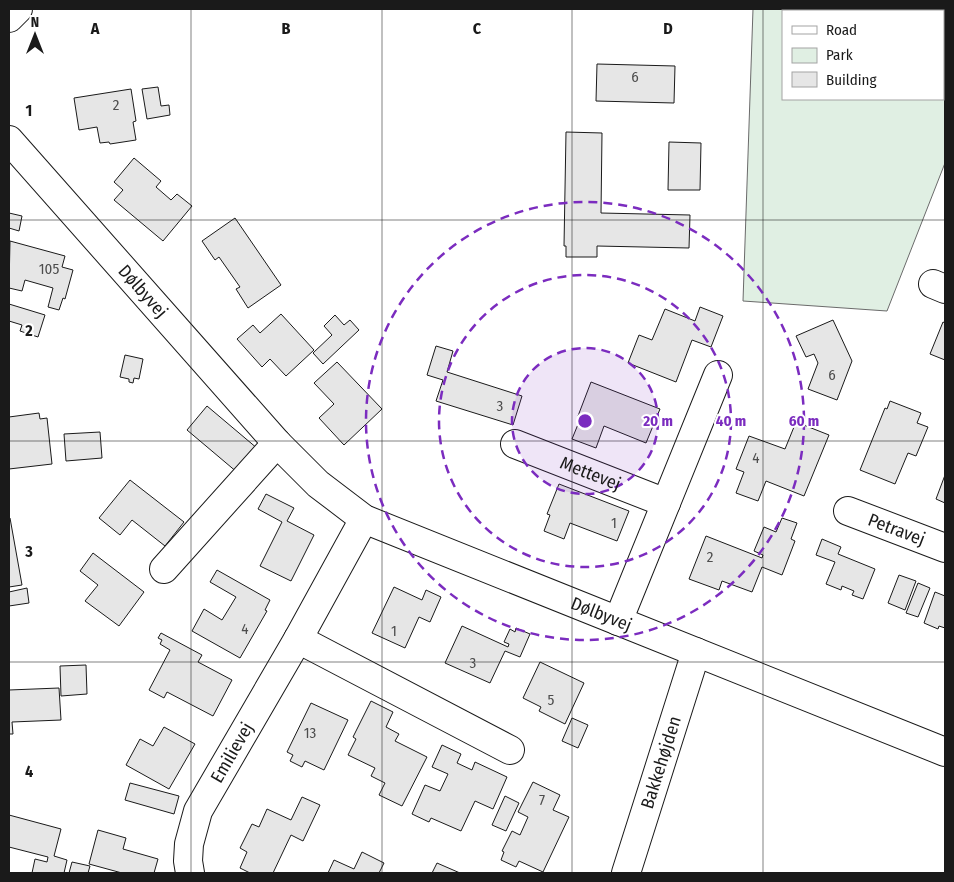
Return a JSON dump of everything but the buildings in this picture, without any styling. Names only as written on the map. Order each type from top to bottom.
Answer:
[{"type":"street","points":[[9,18],[18,9]]},
{"type":"street","name":"Dølbyvej","points":[[9,140],[277,443],[318,484],[364,519],[945,752]]},
{"type":"street","points":[[618,621],[718,375]]},
{"type":"street","points":[[164,569],[277,443]]},
{"type":"street","name":"Mettevej","points":[[515,444],[666,503]]},
{"type":"street","name":"Petravej","points":[[848,511],[945,548]]},
{"type":"street","name":"Emilievej","points":[[190,873],[188,860],[189,844],[198,811],[298,639],[364,519]]},
{"type":"street","points":[[298,639],[510,750]]},
{"type":"street","name":"Bakkehøjden","points":[[626,873],[696,652]]},
{"type":"green space","points":[[753,9],[945,9],[945,163],[887,311],[743,301]]}]
